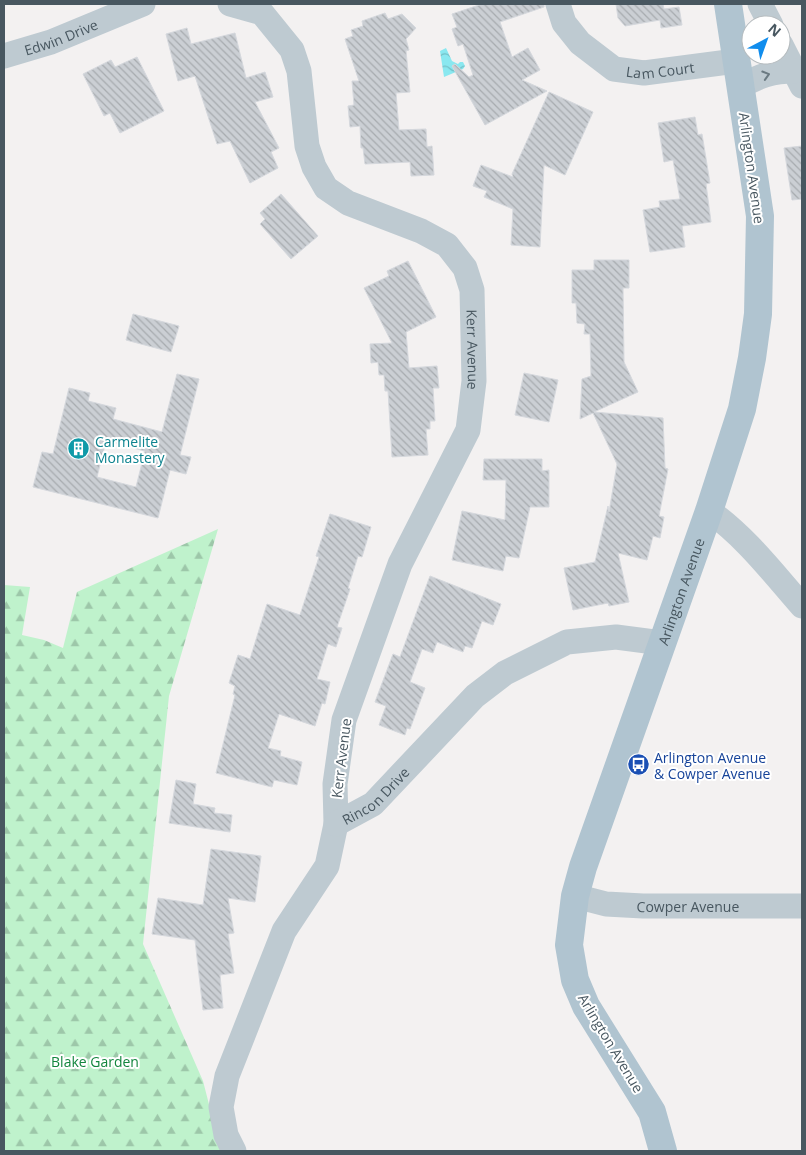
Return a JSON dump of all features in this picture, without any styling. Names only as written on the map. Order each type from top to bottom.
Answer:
[{"type":"main road","name":"Arlington Avenue","points":[[663,1151],[652,1112],[586,1006],[575,980],[569,945],[575,896],[583,867],[709,511],[742,409],[752,358],[758,314],[760,216],[728,4]]},
{"type":"street","name":"Edwin Drive","points":[[4,56],[52,42],[143,4]]},
{"type":"street","name":"Kerr Avenue","points":[[230,4],[262,13],[292,50],[299,71],[307,146],[314,167],[326,188],[348,203],[421,230],[447,245],[465,268],[472,290],[474,381],[468,430],[400,564],[344,720],[335,784],[336,824]]},
{"type":"street","name":"Lam Court","points":[[558,4],[564,23],[580,43],[614,69],[644,73],[766,74],[798,79]]},
{"type":"street","points":[[791,65],[798,79]]},
{"type":"street","points":[[709,511],[725,522],[744,540],[802,606]]},
{"type":"street","name":"Rincon Drive","points":[[234,1151],[226,1135],[221,1107],[227,1076],[284,931],[327,866],[336,824],[373,804],[475,696],[505,673],[567,642],[616,638],[662,643]]},
{"type":"street","name":"Cowper Avenue","points":[[575,896],[606,904],[643,906],[802,906]]},
{"type":"green space","name":"Blake Garden","points":[[218,529],[169,696],[143,944],[203,1081],[221,1151],[4,1151],[4,585],[30,587],[22,635],[44,640],[63,648],[77,592]]},
{"type":"water","points":[[446,48],[452,61],[458,64],[463,62],[465,66],[463,69],[444,77],[440,51]]},
{"type":"building","points":[[482,4],[544,4],[544,7],[500,22],[512,57],[528,48],[540,70],[522,80],[547,91],[485,125],[452,66],[455,64],[469,77],[473,75],[463,44],[458,46],[452,29],[457,27],[452,14]]},
{"type":"building","points":[[616,4],[663,4],[664,9],[679,7],[682,25],[661,28],[660,20],[625,26],[618,18]]},
{"type":"building","points":[[385,13],[388,19],[402,14],[416,28],[406,39],[409,50],[406,51],[410,92],[396,93],[399,130],[426,129],[427,147],[432,146],[434,175],[411,176],[410,162],[365,164],[363,148],[361,148],[360,126],[350,127],[348,106],[354,105],[352,81],[359,81],[345,39],[353,36],[351,30],[363,26],[362,21]]},
{"type":"building","points":[[187,28],[191,44],[235,33],[246,78],[265,72],[273,97],[255,102],[279,148],[271,152],[278,168],[250,183],[230,141],[217,144],[195,76],[178,81],[166,34]]},
{"type":"building","points":[[137,57],[164,111],[120,133],[110,113],[104,116],[83,74],[111,60],[115,67]]},
{"type":"building","points":[[549,92],[593,112],[565,175],[544,165],[540,247],[511,245],[513,209],[484,197],[487,191],[473,186],[481,165],[513,177],[512,174]]},
{"type":"building","points":[[695,117],[698,135],[702,134],[710,183],[706,184],[711,222],[682,226],[685,247],[650,252],[643,210],[660,207],[659,201],[680,199],[673,160],[664,162],[658,123]]},
{"type":"building","points":[[802,146],[802,199],[792,200],[784,148]]},
{"type":"building","points":[[281,194],[318,236],[291,259],[260,224],[265,219],[260,213]]},
{"type":"building","points":[[594,260],[629,260],[629,288],[623,288],[624,362],[638,392],[594,412],[663,418],[665,468],[668,469],[659,516],[664,517],[660,538],[653,536],[647,560],[618,553],[629,602],[609,606],[608,603],[573,610],[564,568],[595,562],[608,506],[609,512],[617,464],[593,413],[580,419],[582,379],[591,376],[590,334],[584,334],[585,324],[577,323],[576,303],[572,303],[572,270],[594,270]]},
{"type":"building","points":[[408,261],[436,317],[406,332],[409,368],[437,366],[439,388],[433,388],[435,421],[430,421],[430,429],[426,429],[428,455],[392,457],[388,391],[385,391],[384,375],[379,375],[378,362],[371,363],[370,344],[392,343],[364,288],[389,276],[387,271]]},
{"type":"building","points":[[133,314],[179,326],[171,352],[126,340]]},
{"type":"building","points":[[524,373],[558,380],[549,422],[515,415]]},
{"type":"building","name":"Carmelite Monastery","points":[[177,374],[199,379],[180,455],[191,457],[186,474],[170,470],[158,518],[33,487],[42,452],[53,454],[69,388],[90,393],[88,401],[116,408],[113,419],[162,432]],"holes":[[[106,441],[145,451],[136,487],[97,477]]]},
{"type":"building","points":[[484,459],[542,459],[542,471],[549,470],[549,507],[530,507],[519,558],[506,556],[503,571],[452,560],[462,511],[505,520],[506,480],[483,480]]},
{"type":"building","points":[[330,514],[371,527],[362,557],[358,556],[348,588],[350,589],[337,627],[342,628],[336,647],[328,644],[317,679],[330,682],[325,704],[322,703],[315,726],[279,714],[268,748],[281,751],[280,756],[302,762],[297,785],[274,780],[272,787],[216,773],[235,695],[233,694],[235,686],[229,683],[238,655],[250,659],[267,604],[300,615],[319,557],[316,556]]},
{"type":"building","points":[[430,576],[501,604],[493,625],[482,621],[472,648],[465,646],[463,652],[437,642],[433,653],[422,649],[410,682],[425,688],[410,729],[407,728],[405,735],[379,725],[386,706],[375,702],[393,654],[400,657]]},
{"type":"building","points":[[176,780],[196,784],[193,804],[215,808],[214,813],[232,815],[230,832],[169,823]]},
{"type":"building","points":[[211,849],[261,856],[255,902],[228,898],[234,933],[228,934],[234,973],[220,975],[223,1008],[203,1010],[195,940],[152,934],[158,898],[203,905]]},
{"type":"place","name":"Carmelite Monastery","points":[[79,449]]},
{"type":"place","name":"Arlington Avenue & Cowper Avenue","points":[[638,765]]}]
